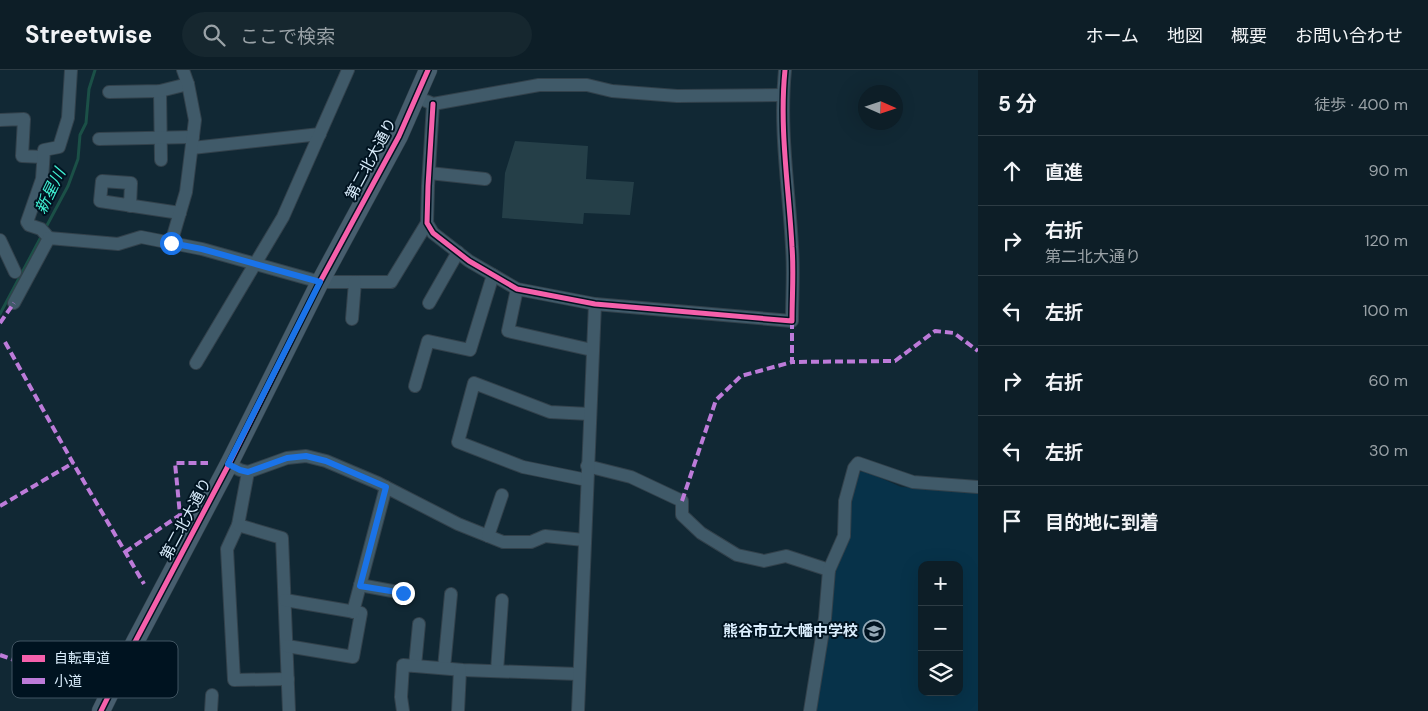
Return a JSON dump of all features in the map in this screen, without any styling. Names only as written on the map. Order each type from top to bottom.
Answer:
[{"type":"street","points":[[71,70],[68,118],[59,147],[44,150],[42,179],[27,222],[29,226],[46,234],[118,244],[141,237],[202,249],[320,282],[391,282],[427,223],[433,104]]},
{"type":"street","points":[[171,243],[186,192],[195,120],[188,84],[182,70]]},
{"type":"street","points":[[196,363],[283,217],[348,70]]},
{"type":"street","name":"第二北大通り","points":[[136,641],[320,282],[399,136],[428,70]]},
{"type":"street","points":[[427,223],[433,233],[469,261],[517,289],[595,304],[792,320],[792,248],[783,148],[782,95],[784,70]]},
{"type":"street","points":[[109,92],[160,91],[188,84]]},
{"type":"street","points":[[416,96],[433,104],[539,85],[587,85],[612,91],[677,96],[782,95]]},
{"type":"street","points":[[160,91],[161,160]]},
{"type":"street","points":[[0,120],[24,119],[22,156],[44,157]]},
{"type":"street","points":[[99,140],[161,138],[193,142],[320,134]]},
{"type":"street","points":[[429,173],[485,179]]},
{"type":"street","points":[[130,206],[180,213]]},
{"type":"street","points":[[14,303],[46,234]]},
{"type":"street","points":[[0,240],[15,272]]},
{"type":"street","points":[[429,303],[458,252]]},
{"type":"street","points":[[415,386],[428,341],[470,350],[493,275]]},
{"type":"street","points":[[352,320],[355,282]]},
{"type":"street","points":[[517,289],[508,331],[592,350]]},
{"type":"street","points":[[578,711],[578,674],[595,304]]},
{"type":"street","points":[[587,480],[523,467],[458,442],[474,383],[550,412],[589,414]]},
{"type":"street","points":[[228,464],[248,472],[287,458],[306,456],[326,461],[386,487],[458,524],[503,542],[530,542],[545,536],[584,540]]},
{"type":"street","points":[[810,711],[825,618],[829,570],[844,536],[845,501],[854,468],[858,463],[913,482],[978,487]]},
{"type":"street","points":[[587,466],[631,478],[682,501],[682,515],[701,534],[737,555],[764,561],[786,556],[829,570]]},
{"type":"street","points":[[248,472],[238,525],[227,549],[234,680],[288,679]]},
{"type":"street","points":[[354,612],[386,487]]},
{"type":"street","points":[[488,536],[502,495]]},
{"type":"street","points":[[238,525],[282,538],[289,711]]},
{"type":"street","points":[[360,586],[403,593]]},
{"type":"street","points":[[444,668],[451,594]]},
{"type":"street","points":[[285,600],[361,613],[353,657],[286,646]]},
{"type":"street","points":[[497,671],[502,600]]},
{"type":"street","points":[[415,666],[420,624]]},
{"type":"street","points":[[403,711],[401,697],[403,664],[460,670],[578,674]]},
{"type":"street","points":[[458,711],[460,670]]},
{"type":"street","points":[[211,711],[212,695]]},
{"type":"street","name":"第二北大通り","points":[[101,711],[107,698]]},
{"type":"shaded area","name":"熊谷市立大幡中学校","points":[[865,471],[901,487],[978,491],[978,711],[814,711],[836,571],[846,546],[851,495],[859,472]]},
{"type":"building","points":[[515,141],[588,146],[586,179],[634,182],[630,215],[584,213],[583,224],[502,218],[505,173]]},
{"type":"waterway","name":"新星川","points":[[45,229],[68,186],[78,159],[80,135],[86,123],[89,89],[95,70]]},
{"type":"waterway","name":"新星川","points":[[0,314],[42,235]]},
{"type":"marked path","points":[[0,323],[14,303]]},
{"type":"marked path","points":[[792,321],[792,362],[895,361],[935,331],[954,333],[978,351]]},
{"type":"marked path","points":[[5,342],[144,584]]},
{"type":"marked path","points":[[682,501],[716,400],[741,376],[792,362]]},
{"type":"marked path","points":[[0,506],[73,463]]},
{"type":"marked path","points":[[125,552],[180,515],[175,463],[208,463]]},
{"type":"marked path","points":[[0,655],[12,659]]},
{"type":"cycle path","points":[[136,641],[229,464],[320,282],[399,136],[428,70]]},
{"type":"cycle path","points":[[433,104],[427,223],[433,233],[469,261],[517,289],[595,304],[792,321],[793,256],[783,115],[785,70]]},
{"type":"cycle path","points":[[101,711],[107,698]]},
{"type":"place","name":"熊谷市立大幡中学校","points":[[874,631]]},
{"type":"route","points":[[171,243],[202,249],[320,282],[228,464],[248,472],[287,458],[306,456],[326,461],[386,487],[360,586],[403,593]]}]
